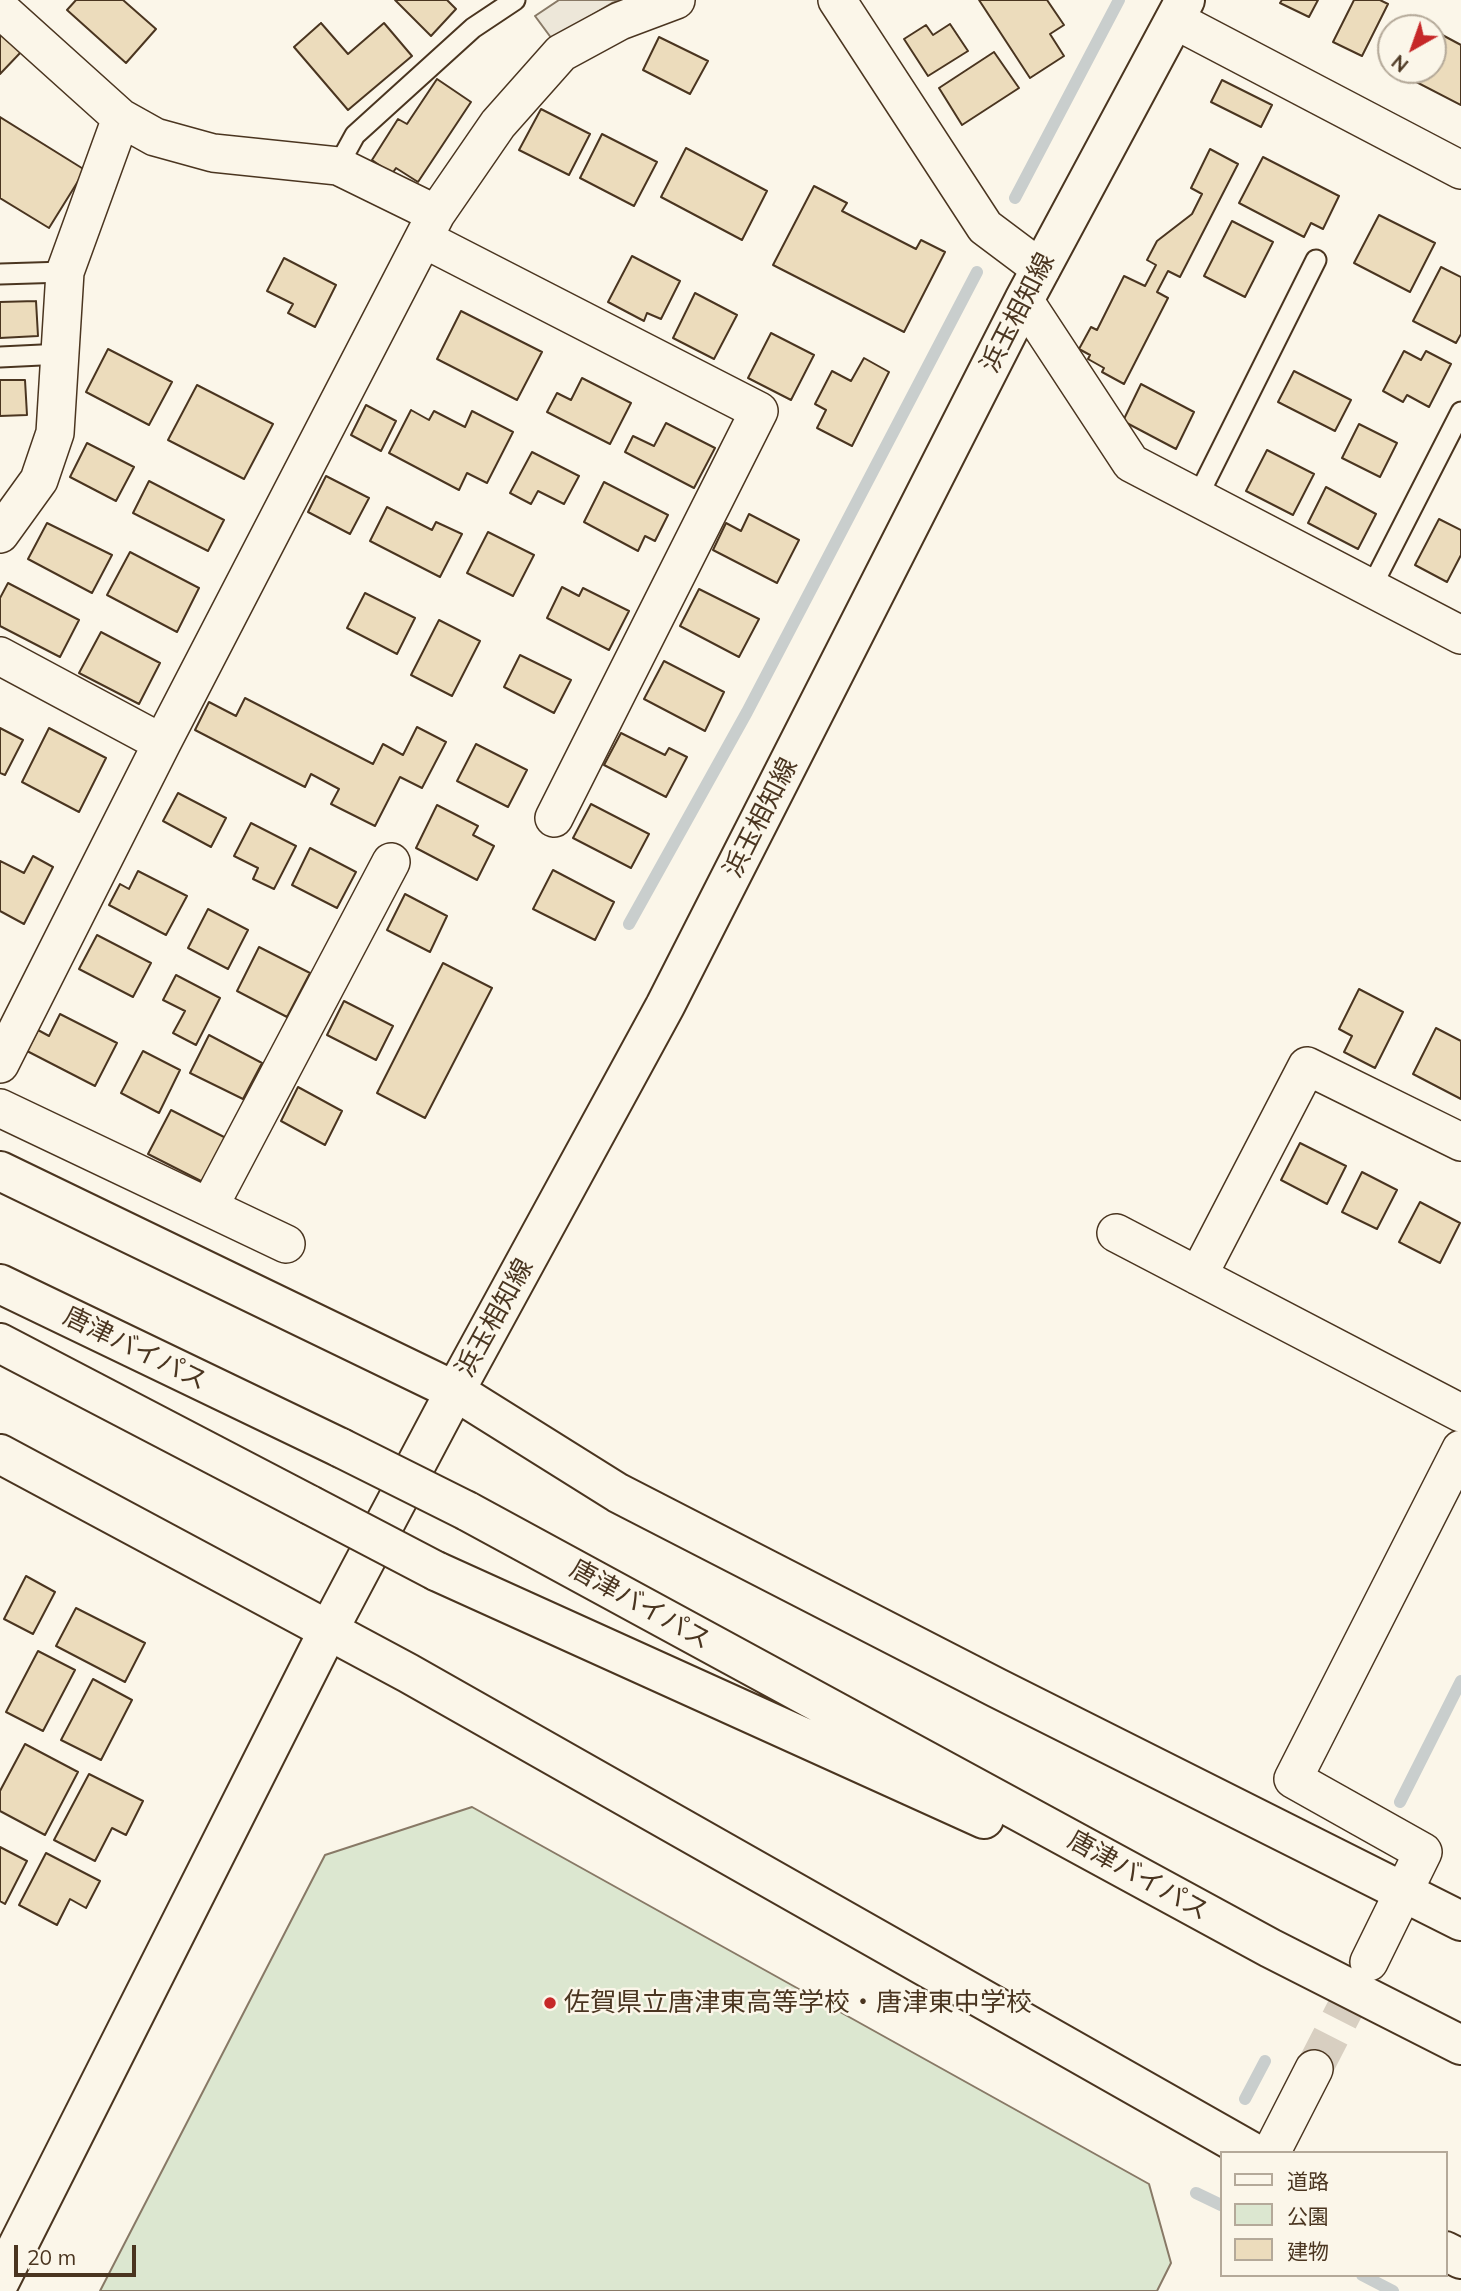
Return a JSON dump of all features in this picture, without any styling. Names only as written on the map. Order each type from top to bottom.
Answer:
[{"type":"main road","name":"浜玉相知線","points":[[0,2281],[10,2235],[455,1391],[665,1006],[1032,284],[1180,10]]},
{"type":"main road","points":[[0,1171],[455,1391],[618,1493],[997,1688],[1461,1921]]},
{"type":"main road","name":"唐津バイパス","points":[[0,1284],[467,1511],[1270,1948],[1461,2045]]},
{"type":"main road","name":"唐津バイパス","points":[[0,1343],[436,1571],[1270,1948]]},
{"type":"main road","points":[[0,1454],[408,1673],[1250,2151]]},
{"type":"street","points":[[0,1064],[162,743],[430,226],[498,124],[561,53],[620,21],[676,0]]},
{"type":"street","points":[[837,0],[985,227],[1032,284],[1130,463],[1461,635]]},
{"type":"street","points":[[0,9],[121,118],[155,137],[213,153],[338,166],[430,226],[759,411],[554,818]]},
{"type":"street","points":[[1180,10],[1461,170]]},
{"type":"street","points":[[0,534],[39,480],[55,433],[65,272],[121,118]]},
{"type":"street","points":[[0,656],[162,743]]},
{"type":"street","points":[[209,1207],[391,862]]},
{"type":"street","points":[[1198,1276],[1307,1066],[1461,1142]]},
{"type":"street","points":[[0,1108],[286,1244]]},
{"type":"street","points":[[1116,1233],[1461,1413]]},
{"type":"street","points":[[1369,1962],[1423,1852],[1293,1779],[1461,1449]]},
{"type":"street","points":[[1273,2151],[1314,2070]]},
{"type":"lane","points":[[338,166],[355,135],[474,28],[515,0]]},
{"type":"lane","points":[[1197,498],[1316,260]]},
{"type":"lane","points":[[0,274],[65,272]]},
{"type":"lane","points":[[0,357],[62,354]]},
{"type":"lane","points":[[1371,589],[1461,412]]},
{"type":"green space","name":"佐賀県立唐津東高等学校・唐津東中学校","points":[[472,1807],[1149,2184],[1171,2263],[1157,2291],[100,2291],[325,1855]]},
{"type":"shaded area","points":[[559,0],[621,0],[552,39],[535,16]]},
{"type":"building","points":[[76,0],[123,0],[156,29],[126,63],[67,10]]},
{"type":"building","points":[[395,0],[447,0],[456,9],[431,36]]},
{"type":"building","points":[[979,0],[1047,0],[1064,25],[1050,34],[1064,56],[1030,78]]},
{"type":"building","points":[[1282,0],[1318,0],[1309,17],[1280,3]]},
{"type":"building","points":[[1354,0],[1380,0],[1388,4],[1383,14],[1377,14],[1377,26],[1362,56],[1333,42]]},
{"type":"building","points":[[321,23],[348,54],[384,23],[412,56],[348,110],[294,47]]},
{"type":"building","points":[[950,24],[968,51],[928,76],[904,39],[926,25],[933,35]]},
{"type":"building","points":[[0,31],[21,52],[0,74]]},
{"type":"building","points":[[659,37],[708,61],[690,94],[643,70]]},
{"type":"building","points":[[1447,38],[1461,45],[1461,105],[1420,84],[1447,84]]},
{"type":"building","points":[[994,52],[1019,88],[962,125],[939,88]]},
{"type":"building","points":[[437,79],[471,102],[418,182],[396,168],[392,174],[372,160],[398,119],[407,124]]},
{"type":"building","points":[[1222,80],[1272,105],[1261,127],[1211,102]]},
{"type":"building","points":[[541,109],[590,134],[569,175],[519,150]]},
{"type":"building","points":[[0,117],[85,170],[49,228],[0,198]]},
{"type":"building","points":[[602,134],[657,162],[634,206],[580,178]]},
{"type":"building","points":[[686,148],[767,191],[742,240],[661,197]]},
{"type":"building","points":[[1210,149],[1238,164],[1180,277],[1168,271],[1157,292],[1168,298],[1124,384],[1102,372],[1104,368],[1088,359],[1090,355],[1079,349],[1091,327],[1097,330],[1124,276],[1145,286],[1156,265],[1147,260],[1157,241],[1192,214],[1202,194],[1191,188]]},
{"type":"building","points":[[1263,157],[1339,196],[1323,229],[1311,223],[1304,237],[1239,203]]},
{"type":"building","points":[[814,186],[847,203],[842,211],[916,249],[921,240],[945,252],[904,332],[773,265]]},
{"type":"building","points":[[1379,215],[1435,243],[1410,292],[1354,263]]},
{"type":"building","points":[[1232,221],[1273,242],[1245,297],[1204,276]]},
{"type":"building","points":[[632,256],[680,281],[661,319],[647,313],[644,321],[608,302]]},
{"type":"building","points":[[284,258],[336,285],[315,327],[288,313],[293,304],[267,291]]},
{"type":"building","points":[[1441,267],[1461,277],[1461,334],[1456,343],[1413,321]]},
{"type":"building","points":[[695,293],[737,315],[714,359],[673,338]]},
{"type":"building","points":[[36,301],[38,336],[0,338],[0,302]]},
{"type":"building","points":[[461,311],[542,352],[517,400],[437,359]]},
{"type":"building","points":[[771,333],[814,355],[791,400],[748,378]]},
{"type":"building","points":[[108,349],[172,382],[149,425],[86,392]]},
{"type":"building","points":[[1404,351],[1421,360],[1426,351],[1451,364],[1429,407],[1407,395],[1403,402],[1383,391]]},
{"type":"building","points":[[864,358],[889,372],[852,446],[817,428],[826,410],[815,404],[832,371],[851,381]]},
{"type":"building","points":[[1294,371],[1351,400],[1335,431],[1278,402]]},
{"type":"building","points":[[582,378],[631,403],[610,444],[547,412],[557,393],[571,400]]},
{"type":"building","points":[[0,380],[25,380],[27,415],[0,416]]},
{"type":"building","points":[[1141,384],[1194,412],[1176,449],[1123,421]]},
{"type":"building","points":[[197,385],[273,424],[244,479],[168,440]]},
{"type":"building","points":[[366,405],[396,421],[381,451],[351,435]]},
{"type":"building","points":[[411,410],[429,420],[434,411],[465,427],[472,411],[513,432],[487,483],[467,473],[459,490],[389,453]]},
{"type":"building","points":[[666,423],[715,448],[694,488],[625,452],[633,436],[654,446]]},
{"type":"building","points":[[1359,424],[1397,443],[1380,477],[1342,458]]},
{"type":"building","points":[[87,443],[134,467],[116,501],[70,477]]},
{"type":"building","points":[[1267,450],[1314,474],[1293,515],[1246,491]]},
{"type":"building","points":[[532,452],[579,476],[564,504],[538,491],[531,504],[510,493]]},
{"type":"building","points":[[326,476],[369,498],[350,534],[308,512]]},
{"type":"building","points":[[149,481],[224,520],[208,551],[133,513]]},
{"type":"building","points":[[604,482],[668,515],[655,541],[645,536],[638,551],[584,522]]},
{"type":"building","points":[[1326,487],[1376,514],[1358,549],[1308,523]]},
{"type":"building","points":[[387,507],[432,530],[436,522],[462,534],[440,577],[370,541]]},
{"type":"building","points":[[749,514],[799,540],[777,583],[713,550],[726,523],[741,531]]},
{"type":"building","points":[[1439,519],[1461,530],[1461,555],[1447,582],[1415,565]]},
{"type":"building","points":[[47,523],[112,555],[92,593],[28,559]]},
{"type":"building","points":[[488,532],[534,555],[513,596],[467,573]]},
{"type":"building","points":[[130,552],[199,588],[177,632],[107,595]]},
{"type":"building","points":[[8,583],[79,620],[60,657],[0,626],[0,598]]},
{"type":"building","points":[[562,587],[579,596],[583,588],[629,611],[609,650],[547,618]]},
{"type":"building","points":[[699,589],[759,619],[739,657],[680,626]]},
{"type":"building","points":[[365,593],[415,618],[397,654],[347,628]]},
{"type":"building","points":[[439,620],[480,641],[452,696],[411,675]]},
{"type":"building","points":[[101,632],[160,663],[139,704],[79,673]]},
{"type":"building","points":[[520,655],[571,680],[554,713],[504,687]]},
{"type":"building","points":[[664,661],[724,692],[705,731],[644,699]]},
{"type":"building","points":[[245,698],[373,764],[383,744],[403,755],[417,727],[446,742],[422,788],[400,777],[375,826],[331,804],[339,789],[311,774],[305,787],[195,730],[209,702],[236,716]]},
{"type":"building","points":[[0,728],[23,740],[5,775],[0,773]]},
{"type":"building","points":[[49,728],[106,758],[79,812],[22,782]]},
{"type":"building","points":[[621,733],[665,755],[669,748],[687,757],[666,797],[604,765]]},
{"type":"building","points":[[476,744],[527,770],[508,807],[457,781]]},
{"type":"building","points":[[178,793],[226,818],[211,847],[163,821]]},
{"type":"building","points":[[591,804],[649,834],[631,868],[573,838]]},
{"type":"building","points":[[437,805],[478,826],[473,835],[494,846],[477,880],[416,848]]},
{"type":"building","points":[[251,823],[296,846],[274,889],[253,879],[258,868],[234,856]]},
{"type":"building","points":[[310,848],[356,872],[337,908],[292,885]]},
{"type":"building","points":[[33,856],[53,867],[24,924],[0,911],[0,861],[24,873]]},
{"type":"building","points":[[553,870],[614,902],[595,940],[533,909]]},
{"type":"building","points":[[138,871],[187,896],[166,935],[109,905],[120,884],[129,889]]},
{"type":"building","points":[[405,894],[447,916],[430,952],[387,930]]},
{"type":"building","points":[[208,909],[248,930],[228,969],[188,948]]},
{"type":"building","points":[[97,935],[151,963],[133,997],[79,969]]},
{"type":"building","points":[[259,947],[310,973],[287,1017],[237,991]]},
{"type":"building","points":[[443,963],[492,988],[425,1118],[377,1093]]},
{"type":"building","points":[[176,975],[220,998],[196,1045],[173,1033],[185,1011],[163,1000]]},
{"type":"building","points":[[1359,989],[1403,1012],[1375,1068],[1344,1052],[1352,1036],[1339,1029]]},
{"type":"building","points":[[344,1001],[393,1026],[376,1060],[327,1035]]},
{"type":"building","points":[[60,1014],[117,1043],[95,1086],[27,1051],[38,1030],[49,1036]]},
{"type":"building","points":[[1436,1028],[1461,1041],[1461,1099],[1413,1074]]},
{"type":"building","points":[[209,1035],[262,1063],[243,1099],[190,1073]]},
{"type":"building","points":[[143,1051],[180,1070],[159,1113],[121,1093]]},
{"type":"building","points":[[298,1087],[342,1111],[325,1145],[281,1121]]},
{"type":"building","points":[[171,1110],[226,1138],[203,1182],[148,1154]]},
{"type":"building","points":[[1300,1143],[1346,1166],[1327,1204],[1281,1180]]},
{"type":"building","points":[[1362,1172],[1397,1190],[1377,1229],[1342,1212]]},
{"type":"building","points":[[1420,1202],[1460,1223],[1440,1263],[1399,1242]]},
{"type":"building","points":[[26,1576],[55,1592],[33,1634],[4,1619]]},
{"type":"building","points":[[76,1608],[145,1643],[125,1682],[56,1646]]},
{"type":"building","points":[[38,1651],[75,1670],[43,1731],[6,1712]]},
{"type":"building","points":[[93,1679],[132,1700],[101,1760],[61,1740]]},
{"type":"building","points":[[25,1744],[78,1772],[45,1835],[0,1811],[0,1791]]},
{"type":"building","points":[[89,1774],[143,1801],[126,1835],[112,1828],[95,1861],[54,1840]]},
{"type":"building","points":[[0,1847],[27,1861],[5,1904],[0,1901]]},
{"type":"building","points":[[46,1853],[100,1881],[86,1908],[70,1899],[57,1925],[19,1905]]},
{"type":"waterway","points":[[1015,198],[1119,0]]},
{"type":"waterway","points":[[629,924],[747,712],[977,272]]},
{"type":"waterway","points":[[1400,1802],[1461,1681]]},
{"type":"waterway","points":[[1245,2099],[1265,2061]]},
{"type":"waterway","points":[[1196,2193],[1220,2205]]},
{"type":"waterway","points":[[1366,2277],[1393,2291]]},
{"type":"tunnel","points":[[1314,2069],[1368,1964]]},
{"type":"place","name":"佐賀県立唐津東高等学校・唐津東中学校","points":[[550,2003]]}]
